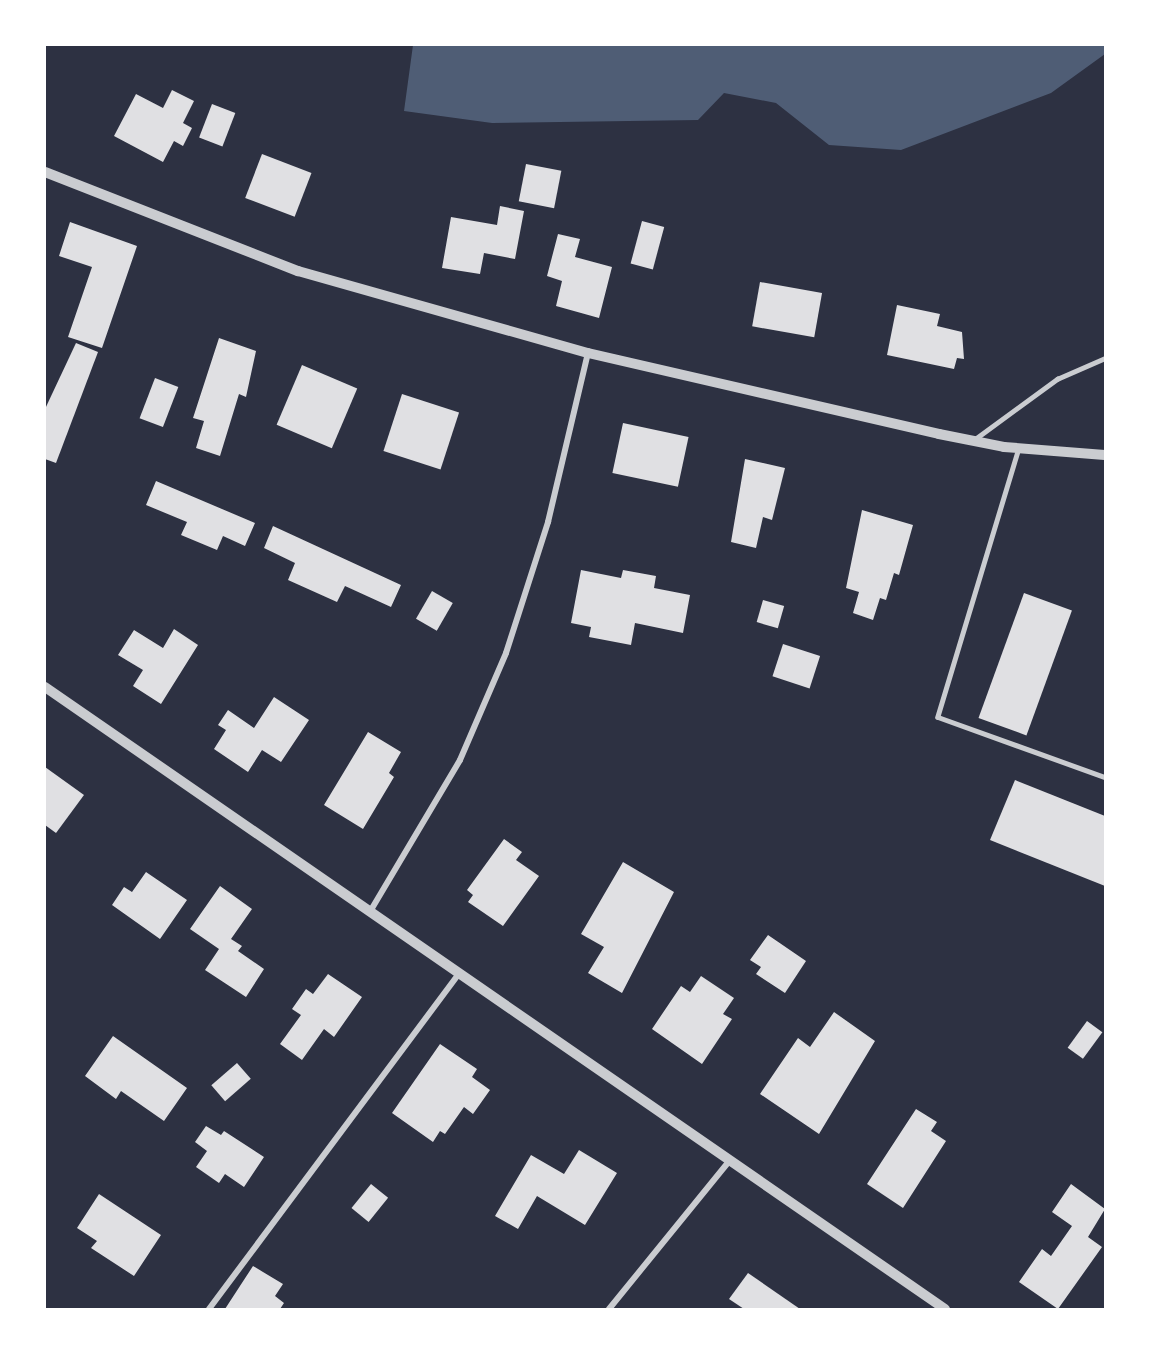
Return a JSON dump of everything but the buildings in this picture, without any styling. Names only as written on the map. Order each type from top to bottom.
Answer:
[{"type":"street","points":[[45,172],[297,271],[588,353],[973,441],[1105,456]]},
{"type":"street","points":[[372,910],[460,760],[506,653],[548,522],[588,353]]},
{"type":"street","points":[[45,687],[372,910],[945,1309]]},
{"type":"street","points":[[208,1309],[460,972]]},
{"type":"street","points":[[609,1309],[730,1160]]},
{"type":"lane","points":[[973,441],[1057,380],[1105,357]]},
{"type":"lane","points":[[1019,448],[938,717],[1105,777]]},
{"type":"water","points":[[413,45],[1105,45],[1105,54],[1051,93],[901,150],[829,145],[776,103],[724,93],[698,120],[492,123],[404,111]]}]
